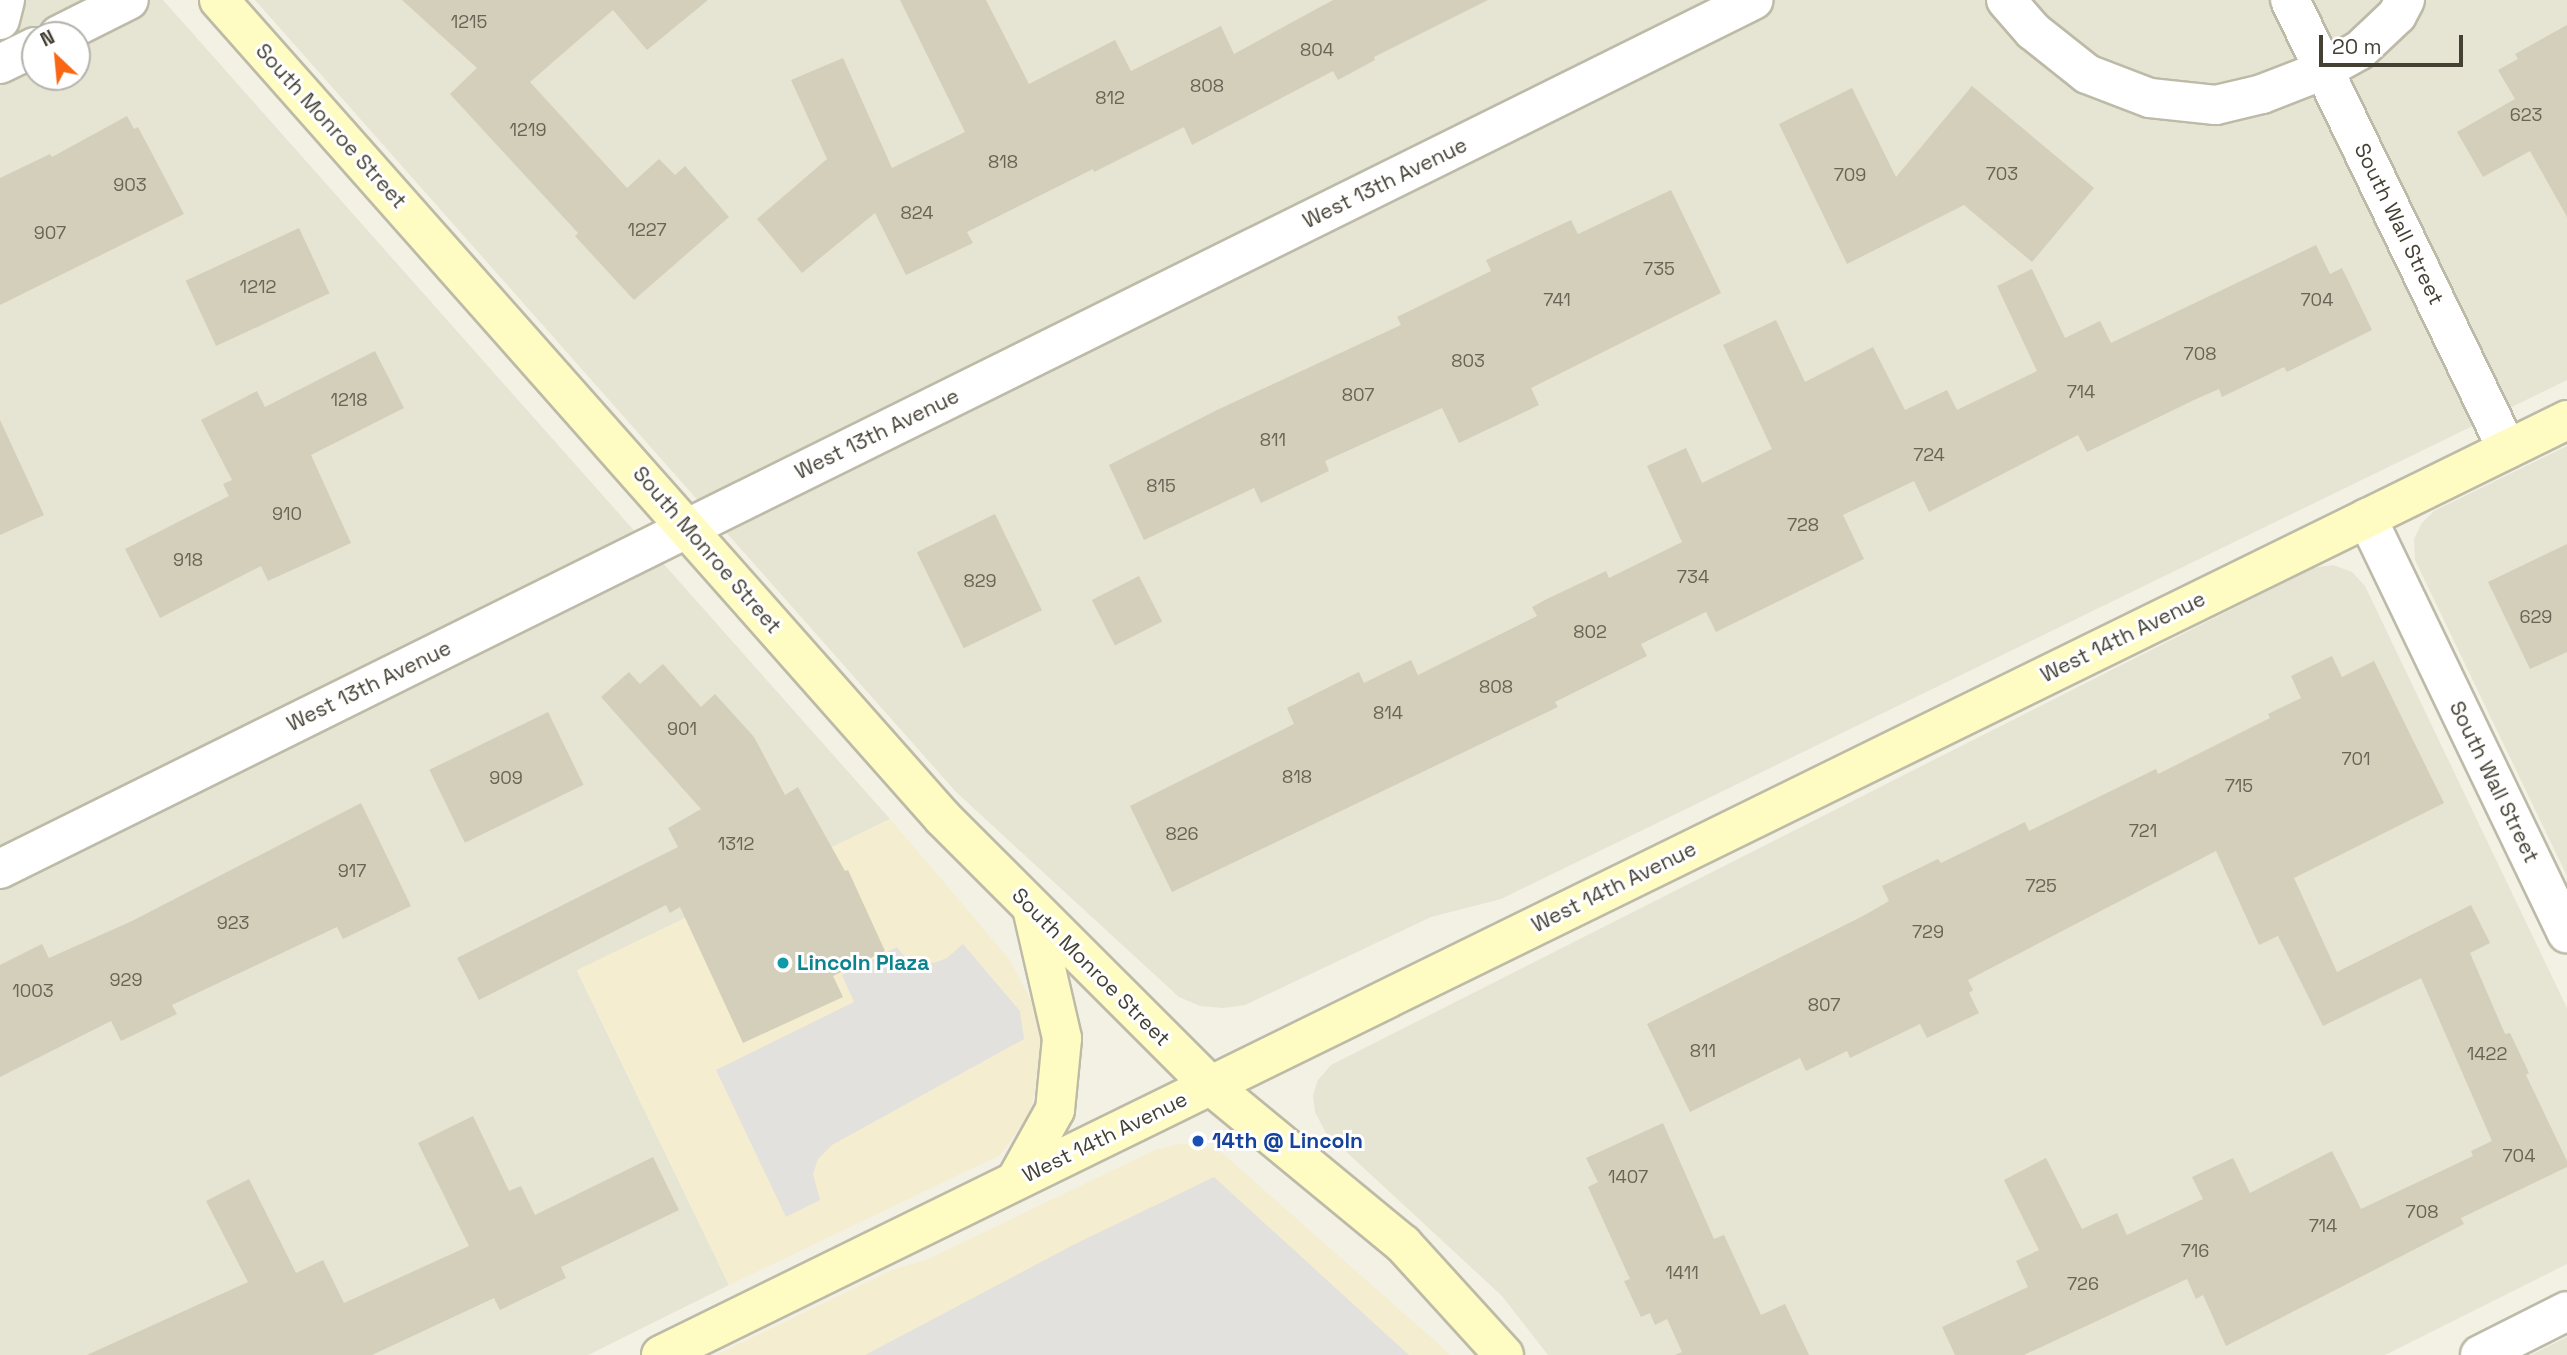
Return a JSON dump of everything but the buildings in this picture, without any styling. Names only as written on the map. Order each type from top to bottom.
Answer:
[{"type":"street","points":[[0,20],[5,0]]},
{"type":"street","points":[[87,21],[129,0]]},
{"type":"street","name":"South Monroe Street","points":[[219,0],[943,818],[1210,1086],[1403,1244],[1504,1355]]},
{"type":"street","name":"West 13th Avenue","points":[[0,869],[1754,0]]},
{"type":"street","points":[[2006,0],[2033,31],[2087,74],[2150,98],[2216,104],[2262,94],[2324,71],[2360,50],[2397,15],[2405,0]]},
{"type":"street","name":"South Wall Street","points":[[2290,0],[2507,449]]},
{"type":"street","points":[[0,64],[21,54]]},
{"type":"street","name":"West 14th Avenue","points":[[661,1355],[2567,420]]},
{"type":"street","name":"South Wall Street","points":[[2367,518],[2567,933]]},
{"type":"street","points":[[1016,1180],[1055,1110],[1062,1038],[1032,908]]},
{"type":"street","points":[[2480,1355],[2567,1311]]},
{"type":"shaded area","points":[[0,0],[163,0],[890,819],[577,971],[729,1285],[588,1355],[0,1355]]},
{"type":"shaded area","points":[[255,0],[2567,0],[2567,380],[1501,899],[1431,917],[1245,1005],[1223,1008],[1200,1006],[1179,997],[956,792]]},
{"type":"shaded area","points":[[2567,446],[2567,876],[2415,560],[2414,539],[2422,523],[2434,511]]},
{"type":"shaded area","points":[[2333,565],[2352,572],[2365,586],[2567,1008],[2567,1264],[2385,1355],[1548,1355],[1502,1296],[1326,1133],[1315,1112],[1313,1095],[1318,1080],[1331,1065],[2313,568]]},
{"type":"shaded area","points":[[890,819],[1010,960],[1039,1016],[1041,1069],[1029,1115],[1000,1155],[729,1285],[577,970]]},
{"type":"shaded area","points":[[963,944],[1020,1011],[1024,1039],[832,1145],[818,1159],[813,1174],[820,1200],[786,1217],[716,1070],[854,1002],[842,975],[897,947],[904,956],[934,963],[947,958]]},
{"type":"shaded area","points":[[1178,1144],[1200,1145],[1220,1151],[1451,1355],[716,1355],[894,1269],[926,1260],[1155,1150]]},
{"type":"shaded area","points":[[1214,1177],[1409,1355],[865,1355],[1075,1244]]},
{"type":"shaded area","points":[[2567,1337],[2567,1355],[2531,1355]]},
{"type":"place","name":"Lincoln Plaza","points":[[783,963]]},
{"type":"place","name":"14th @ Lincoln","points":[[1198,1141]]}]
